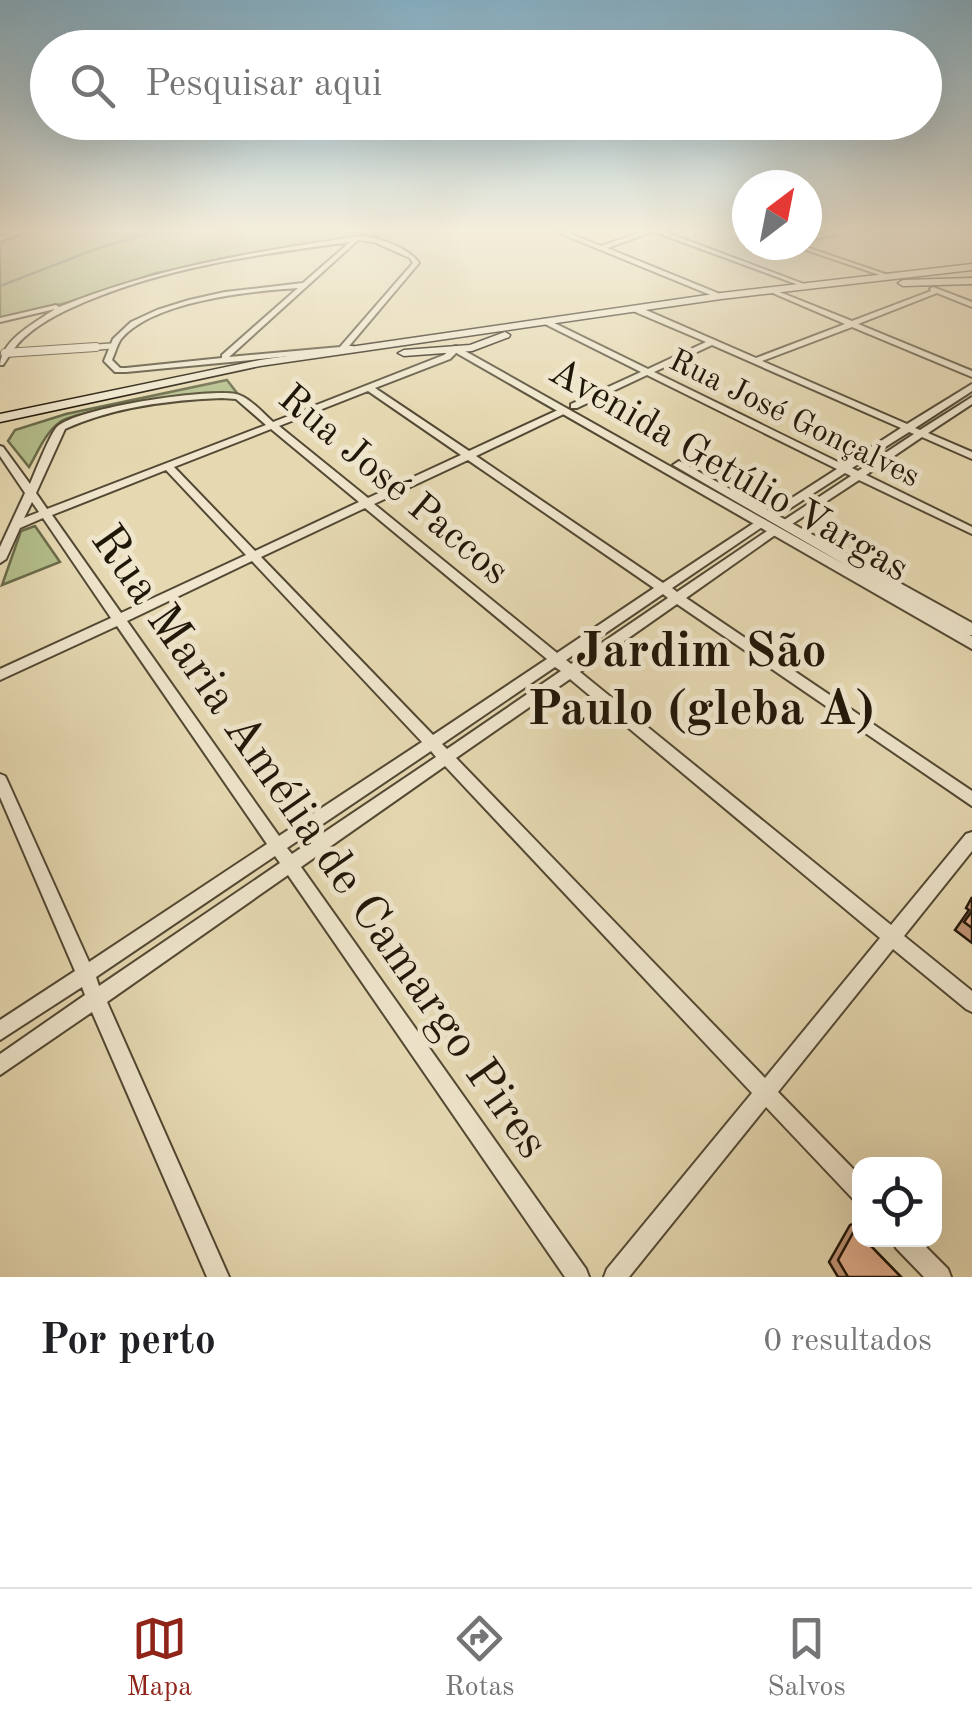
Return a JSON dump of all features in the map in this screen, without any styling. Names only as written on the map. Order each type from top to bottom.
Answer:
[{"type":"main road","points":[[0,418],[321,352],[454,348],[489,330],[757,292]]},
{"type":"main road","points":[[0,428],[184,384],[262,370],[454,348],[550,321]]},
{"type":"main road","points":[[454,348],[489,330]]},
{"type":"street","points":[[0,323],[104,292]]},
{"type":"street","points":[[254,292],[164,310],[129,328],[111,346],[108,361],[118,370],[360,348]]},
{"type":"street","points":[[223,359],[300,292]]},
{"type":"street","points":[[344,347],[391,292]]},
{"type":"street","points":[[710,292],[721,296]]},
{"type":"street","points":[[774,292],[972,374]]},
{"type":"street","points":[[756,361],[935,292]]},
{"type":"street","points":[[938,292],[972,305]]},
{"type":"street","points":[[0,364],[20,334],[75,302]]},
{"type":"street","points":[[636,309],[972,456]]},
{"type":"street","name":"Rua José Gonçalves","points":[[550,321],[972,532]]},
{"type":"street","points":[[0,323],[20,334]]},
{"type":"street","points":[[0,675],[713,342]]},
{"type":"street","points":[[4,353],[111,346]]},
{"type":"street","points":[[14,526],[368,387],[454,348]]},
{"type":"street","name":"Avenida Getúlio Vargas","points":[[454,348],[972,630]]},
{"type":"street","points":[[955,367],[972,359]]},
{"type":"street","points":[[368,387],[972,800]]},
{"type":"street","points":[[773,523],[844,468],[972,387]]},
{"type":"street","name":"Rua José Paccos","points":[[29,491],[62,427],[88,416],[212,394],[243,400],[972,1004]]},
{"type":"street","points":[[0,1031],[555,659],[668,594],[773,523],[972,400]]},
{"type":"street","name":"Rua Maria Amélia de Camargo Pires","points":[[0,449],[578,1277]]},
{"type":"street","points":[[167,465],[852,1184]]},
{"type":"street","points":[[0,559],[29,491]]},
{"type":"street","name":"Avenida Getúlio Vargas","points":[[773,523],[972,643]]},
{"type":"street","points":[[0,1066],[570,672],[668,594]]},
{"type":"street","points":[[0,780],[218,1277]]},
{"type":"street","points":[[615,1277],[972,838]]},
{"type":"street","points":[[911,1247],[940,1277]]},
{"type":"green space","points":[[0,292],[102,292],[74,301],[0,319]]},
{"type":"green space","points":[[227,380],[237,393],[117,407],[60,422],[46,437],[29,467],[8,441],[15,430],[66,414]]},
{"type":"green space","points":[[35,526],[60,562],[2,585],[21,531]]},
{"type":"building","points":[[972,911],[972,928],[964,922]]},
{"type":"building","points":[[852,1235],[852,1247],[872,1247],[901,1277],[848,1277],[838,1260]]},
{"type":"district","name":"Jardim São Paulo (gleba A)","points":[[701,677]]}]
